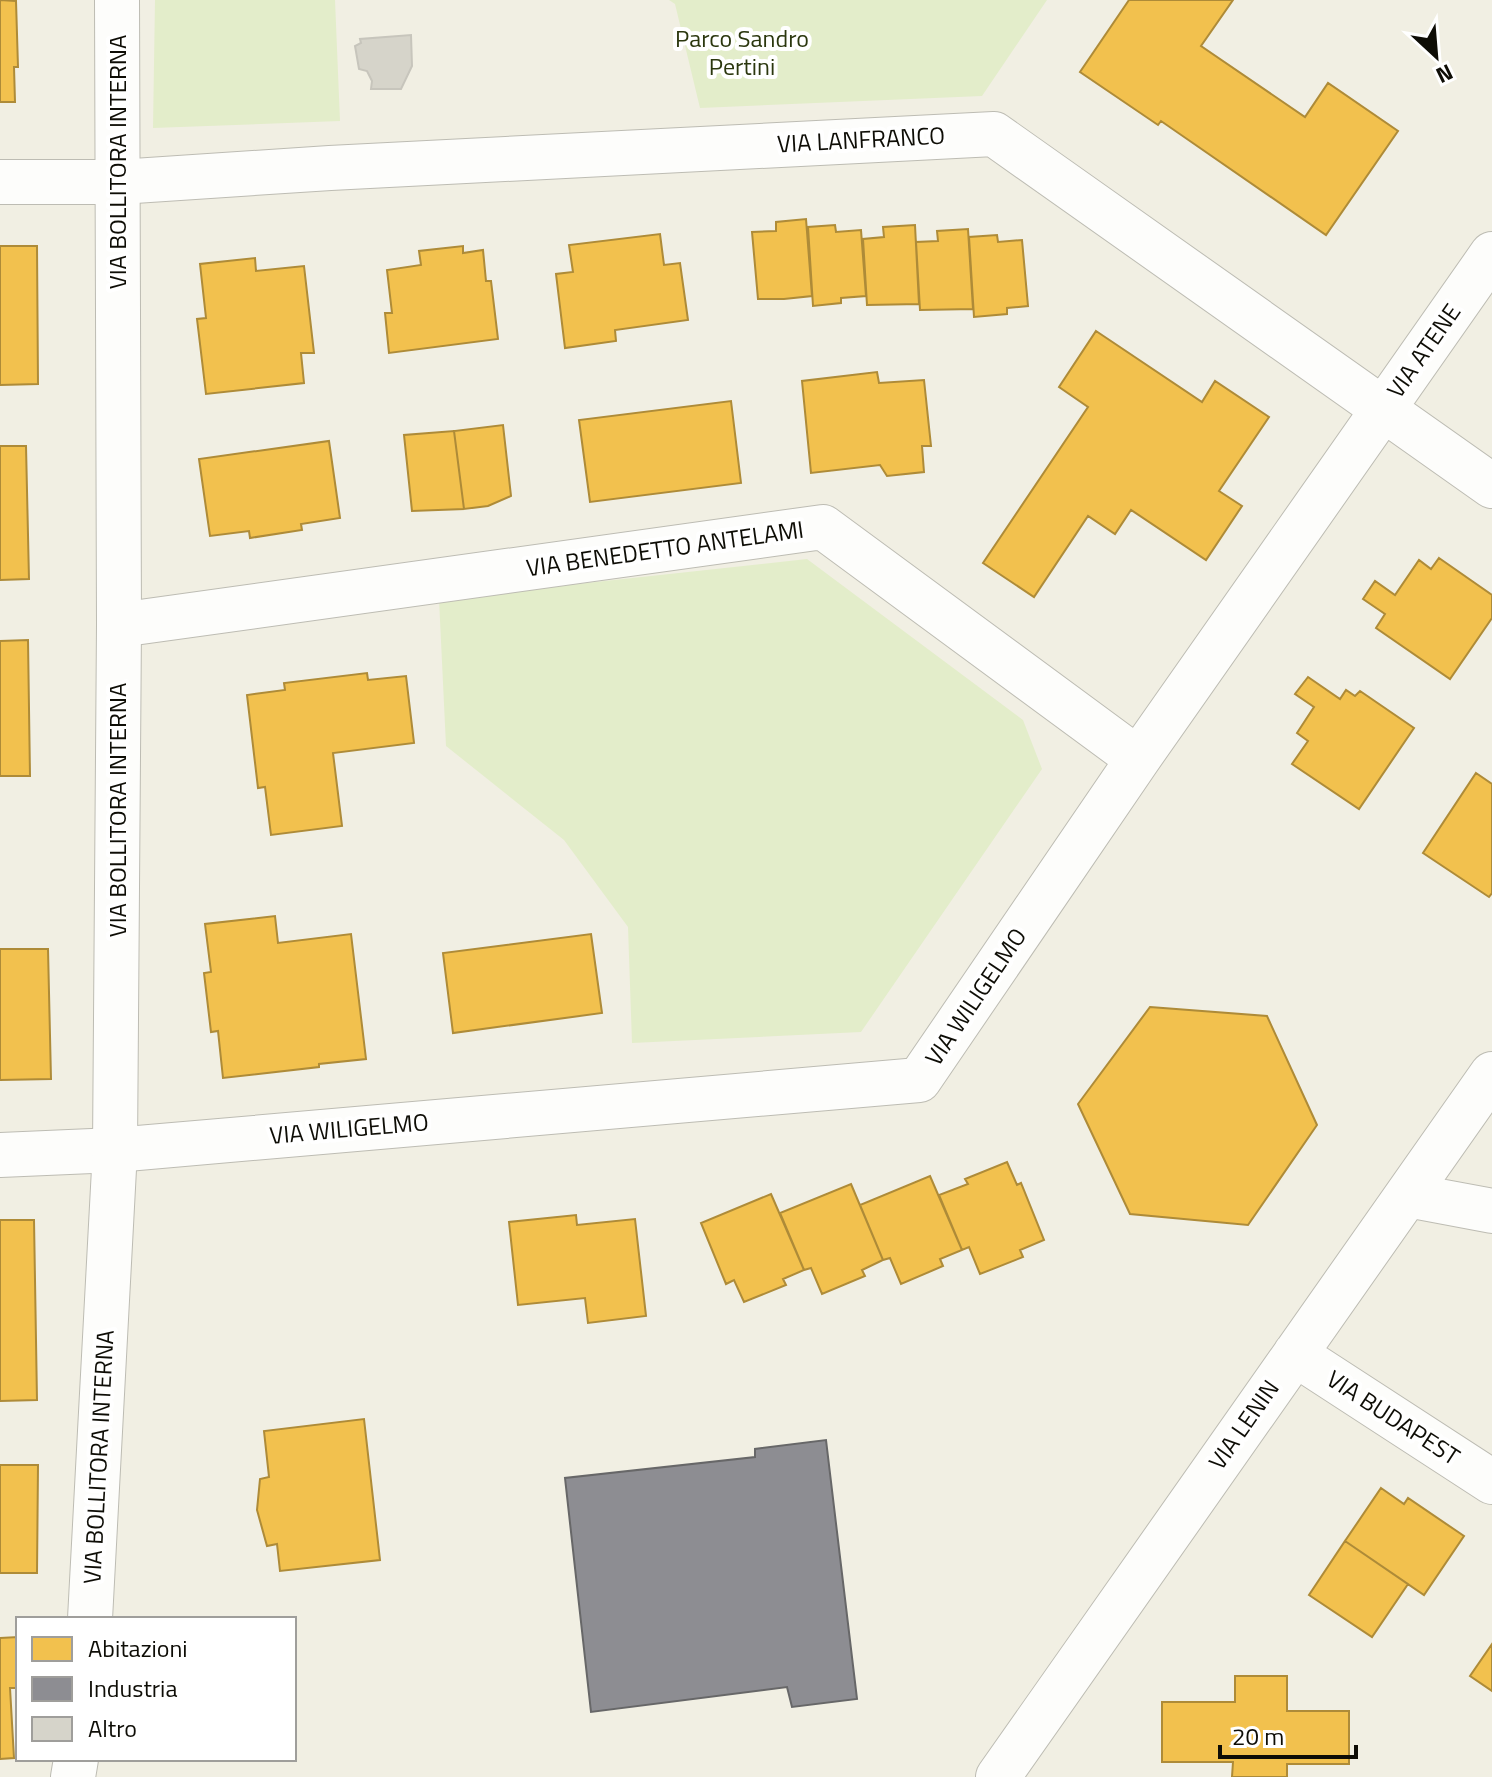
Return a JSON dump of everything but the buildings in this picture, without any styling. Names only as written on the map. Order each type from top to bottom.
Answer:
[{"type":"street","name":"VIA BOLLITORA INTERNA","points":[[90,1617],[115,1150],[119,625],[117,0]]},
{"type":"street","name":"VIA LANFRANCO","points":[[0,182],[119,182],[330,168],[994,134],[1492,486]]},
{"type":"street","name":"VIA ATENE","points":[[1383,410],[1492,254]]},
{"type":"street","name":"VIA WILIGELMO","points":[[115,1150],[919,1080],[1138,759],[1383,410]]},
{"type":"street","name":"VIA BENEDETTO ANTELAMI","points":[[119,625],[823,527],[1138,759]]},
{"type":"street","name":"VIA LENIN","points":[[998,1777],[1492,1074]]},
{"type":"street","points":[[0,1155],[115,1150]]},
{"type":"street","points":[[1407,1195],[1492,1211]]},
{"type":"street","name":"VIA BUDAPEST","points":[[1295,1354],[1492,1482]]},
{"type":"green space","points":[[155,0],[335,0],[340,121],[153,128]]},
{"type":"green space","name":"Parco Sandro Pertini","points":[[669,0],[1047,0],[982,96],[700,108],[675,4]]},
{"type":"green space","points":[[807,559],[1023,720],[1042,769],[861,1032],[632,1043],[628,927],[564,840],[446,746],[439,599]]}]
